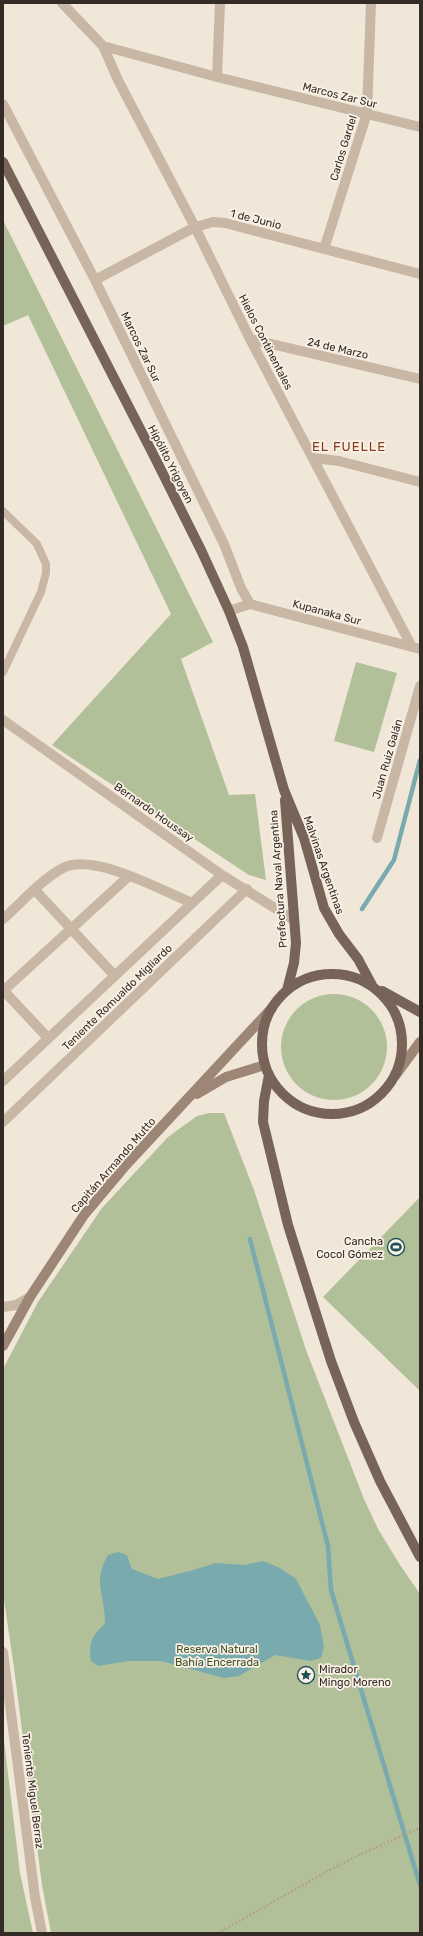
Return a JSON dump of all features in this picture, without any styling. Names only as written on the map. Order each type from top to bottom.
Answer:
[{"type":"main road","name":"Hipólito Yrigoyen","points":[[3,162],[153,454],[201,550],[229,611],[243,647],[284,790]]},
{"type":"main road","name":"Prefectura Naval Argentina","points":[[284,790],[296,943],[294,963],[287,990]]},
{"type":"main road","name":"Malvinas Argentinas","points":[[284,790],[304,838],[324,908],[339,934],[358,958],[375,987]]},
{"type":"main road","points":[[375,987],[390,1003],[399,1020],[403,1038],[402,1058],[395,1076],[384,1092],[369,1104],[351,1112],[332,1114],[313,1112],[295,1104],[280,1091],[269,1076],[265,1065],[262,1046],[264,1026],[272,1008],[287,990],[301,981],[316,975],[332,973],[359,978],[419,1009]]},
{"type":"main road","points":[[269,1076],[264,1101],[263,1122],[288,1225],[331,1361],[354,1422],[380,1481],[420,1557]]},
{"type":"street","points":[[62,3],[103,46]]},
{"type":"street","points":[[217,77],[220,3]]},
{"type":"street","name":"Carlos Gardel","points":[[324,249],[367,114],[371,3]]},
{"type":"street","name":"Marcos Zar Sur","points":[[103,46],[217,77],[420,127]]},
{"type":"street","name":"Hielos Continentales","points":[[103,46],[118,80],[250,339],[416,648]]},
{"type":"street","name":"Marcos Zar Sur","points":[[3,104],[95,280],[224,544],[241,588],[250,604]]},
{"type":"street","name":"1 de Junio","points":[[95,280],[194,228],[213,222],[225,223],[420,274]]},
{"type":"street","name":"24 de Marzo","points":[[250,339],[420,380]]},
{"type":"street","points":[[313,458],[339,461],[420,482]]},
{"type":"street","points":[[229,611],[250,604]]},
{"type":"street","name":"Kupanaka Sur","points":[[250,604],[416,648]]},
{"type":"street","name":"Juan Ruiz Galán","points":[[377,838],[420,686]]},
{"type":"street","name":"Bernardo Houssay","points":[[3,720],[222,875],[247,888],[294,920]]},
{"type":"street","points":[[3,919],[35,890],[64,867],[79,864],[102,866],[192,903]]},
{"type":"street","name":"Teniente Romualdo Migliardo","points":[[3,1081],[222,875]]},
{"type":"street","points":[[48,1038],[3,990],[129,876]]},
{"type":"street","name":"Teniente Romualdo Migliardo","points":[[3,1122],[247,888]]},
{"type":"street","points":[[35,890],[115,976]]},
{"type":"street","name":"Capitán Armando Mutto","points":[[3,1346],[30,1297],[84,1215],[117,1175],[272,1008]]},
{"type":"street","points":[[395,1076],[420,1042]]},
{"type":"street","name":"Capitán Armando Mutto","points":[[183,1104],[214,1083],[226,1077],[265,1065]]},
{"type":"street","points":[[3,1308],[16,1305],[30,1297]]},
{"type":"street","name":"Teniente Miguel Berraz","points":[[3,1652],[34,1890],[42,1933]]},
{"type":"lane","points":[[3,511],[37,544],[46,564],[46,573],[41,592],[3,672]]},
{"type":"lane","points":[[3,520],[24,531]]},
{"type":"path","points":[[218,1933],[326,1872],[419,1828]]},
{"type":"green space","points":[[3,220],[213,642],[181,659],[229,795],[255,794],[266,880],[249,875],[52,745],[171,614],[28,315],[3,326]]},
{"type":"green space","points":[[356,662],[397,673],[374,752],[334,741]]},
{"type":"green space","points":[[334,994],[354,998],[371,1010],[383,1027],[387,1047],[383,1067],[371,1084],[354,1096],[334,1100],[314,1096],[297,1084],[285,1067],[281,1047],[285,1027],[297,1010],[314,998]]},
{"type":"green space","name":"Reserva Natural Bahía Encerrada","points":[[209,1113],[224,1113],[254,1190],[306,1350],[364,1499],[378,1529],[420,1594],[420,1933],[51,1933],[42,1885],[3,1593],[3,1369],[38,1302],[102,1208],[168,1137],[197,1116]]},
{"type":"green space","name":"Cancha Cocol Gómez","points":[[420,1197],[420,1391],[323,1297]]},
{"type":"green space","points":[[3,1732],[20,1873],[33,1933],[3,1933]]},
{"type":"water","points":[[118,1552],[127,1555],[132,1569],[158,1579],[216,1563],[244,1565],[263,1561],[280,1568],[296,1579],[320,1625],[324,1647],[321,1658],[310,1661],[275,1655],[239,1676],[224,1678],[161,1661],[128,1661],[99,1666],[91,1661],[90,1649],[94,1636],[105,1623],[100,1589],[101,1573],[108,1555]]},
{"type":"waterway","points":[[362,909],[394,860],[420,760]]},
{"type":"waterway","points":[[250,1239],[328,1546],[331,1590],[420,1885]]},
{"type":"place","name":"Cancha Cocol Gómez","points":[[396,1247]]},
{"type":"place","name":"Mirador Mingo Moreno","points":[[306,1675]]},
{"type":"district","name":"EL FUELLE","points":[[349,446]]}]
